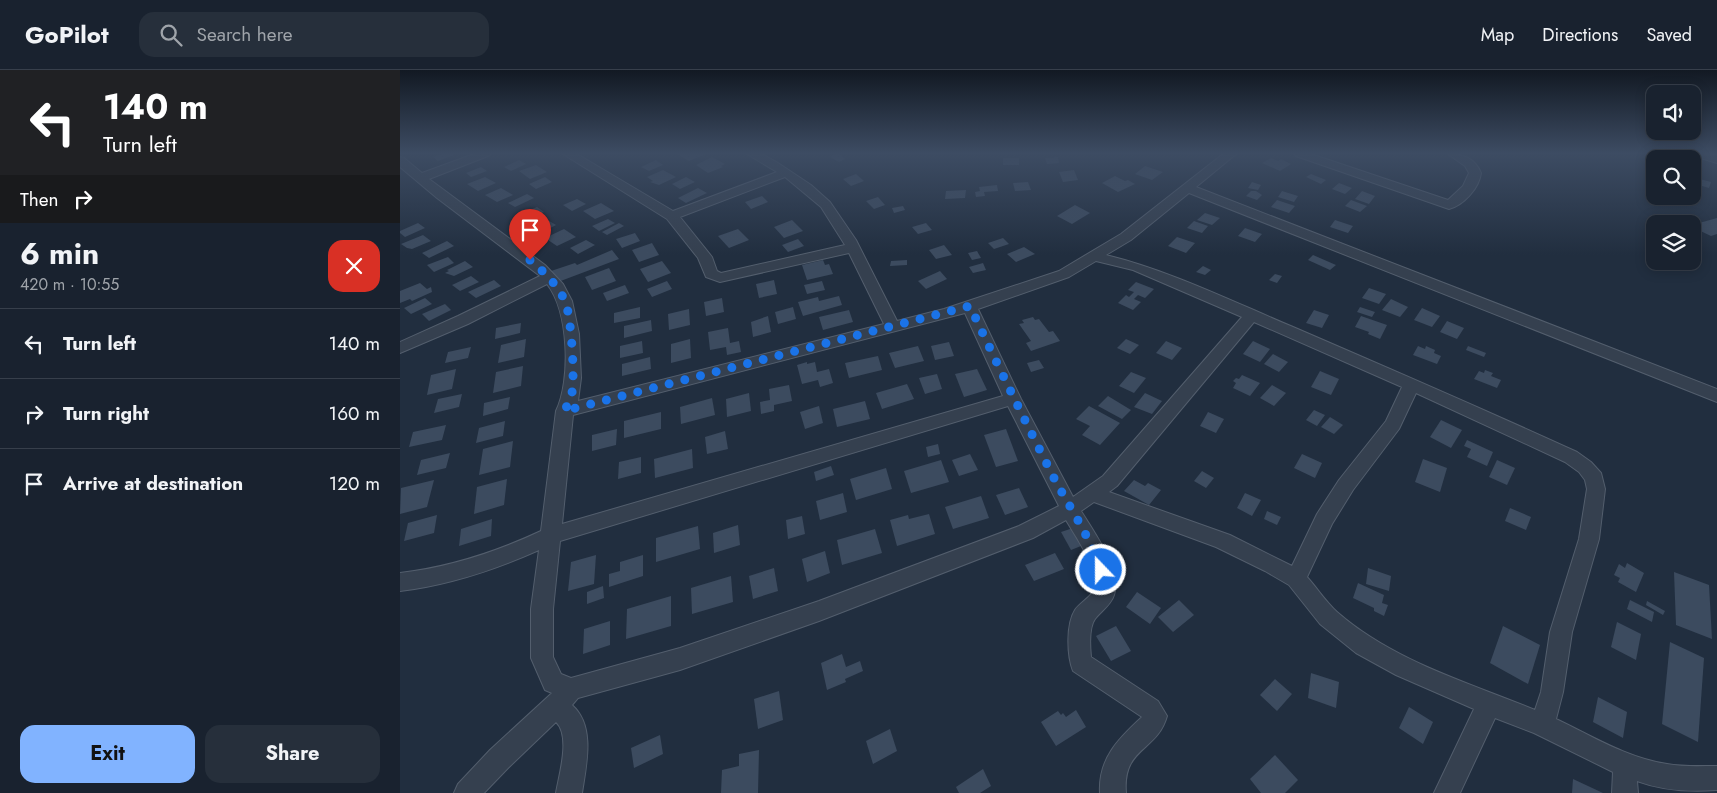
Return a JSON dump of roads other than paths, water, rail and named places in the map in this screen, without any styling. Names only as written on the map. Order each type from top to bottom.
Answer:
[{"type":"street","points":[[434,188],[550,277],[565,301],[570,320],[574,374],[571,396],[564,411],[542,609],[542,658],[553,682],[571,689]]},
{"type":"street","points":[[625,188],[672,216],[705,257],[711,274],[720,278],[852,248]]},
{"type":"street","points":[[672,216],[746,188]]},
{"type":"street","points":[[805,188],[832,212],[892,326]]},
{"type":"street","points":[[564,411],[970,306],[1064,274],[1126,237],[1187,188],[1717,396]]},
{"type":"street","points":[[1399,188],[1449,205],[1467,188]]},
{"type":"street","points":[[1093,256],[1155,273],[1412,386],[1474,411],[1571,457],[1585,467],[1594,478],[1596,488],[1589,539],[1561,632],[1552,692],[1542,725]]},
{"type":"street","points":[[400,348],[463,320],[550,277]]},
{"type":"street","points":[[970,306],[1013,399],[1070,508],[1096,553],[1106,583],[1104,595],[1083,616],[1079,648],[1081,663],[1141,702],[1150,709],[1154,716],[1153,723],[1121,754],[1114,766],[1111,782],[1113,793]]},
{"type":"street","points":[[467,793],[571,689],[680,659],[820,611],[1026,532],[1093,494],[1110,480],[1252,315]]},
{"type":"street","points":[[1296,579],[1324,520],[1346,484],[1367,460],[1393,424],[1412,386]]},
{"type":"street","points":[[400,582],[453,573],[495,561],[550,536],[1013,399]]},
{"type":"street","points":[[1093,494],[1214,538],[1269,562],[1296,579],[1327,616],[1380,656],[1542,725],[1625,766],[1659,777],[1680,780],[1717,778]]},
{"type":"street","points":[[1447,793],[1489,704]]},
{"type":"street","points":[[555,707],[569,718],[573,729],[575,748],[569,793]]},
{"type":"street","points":[[1625,766],[1625,793]]}]
